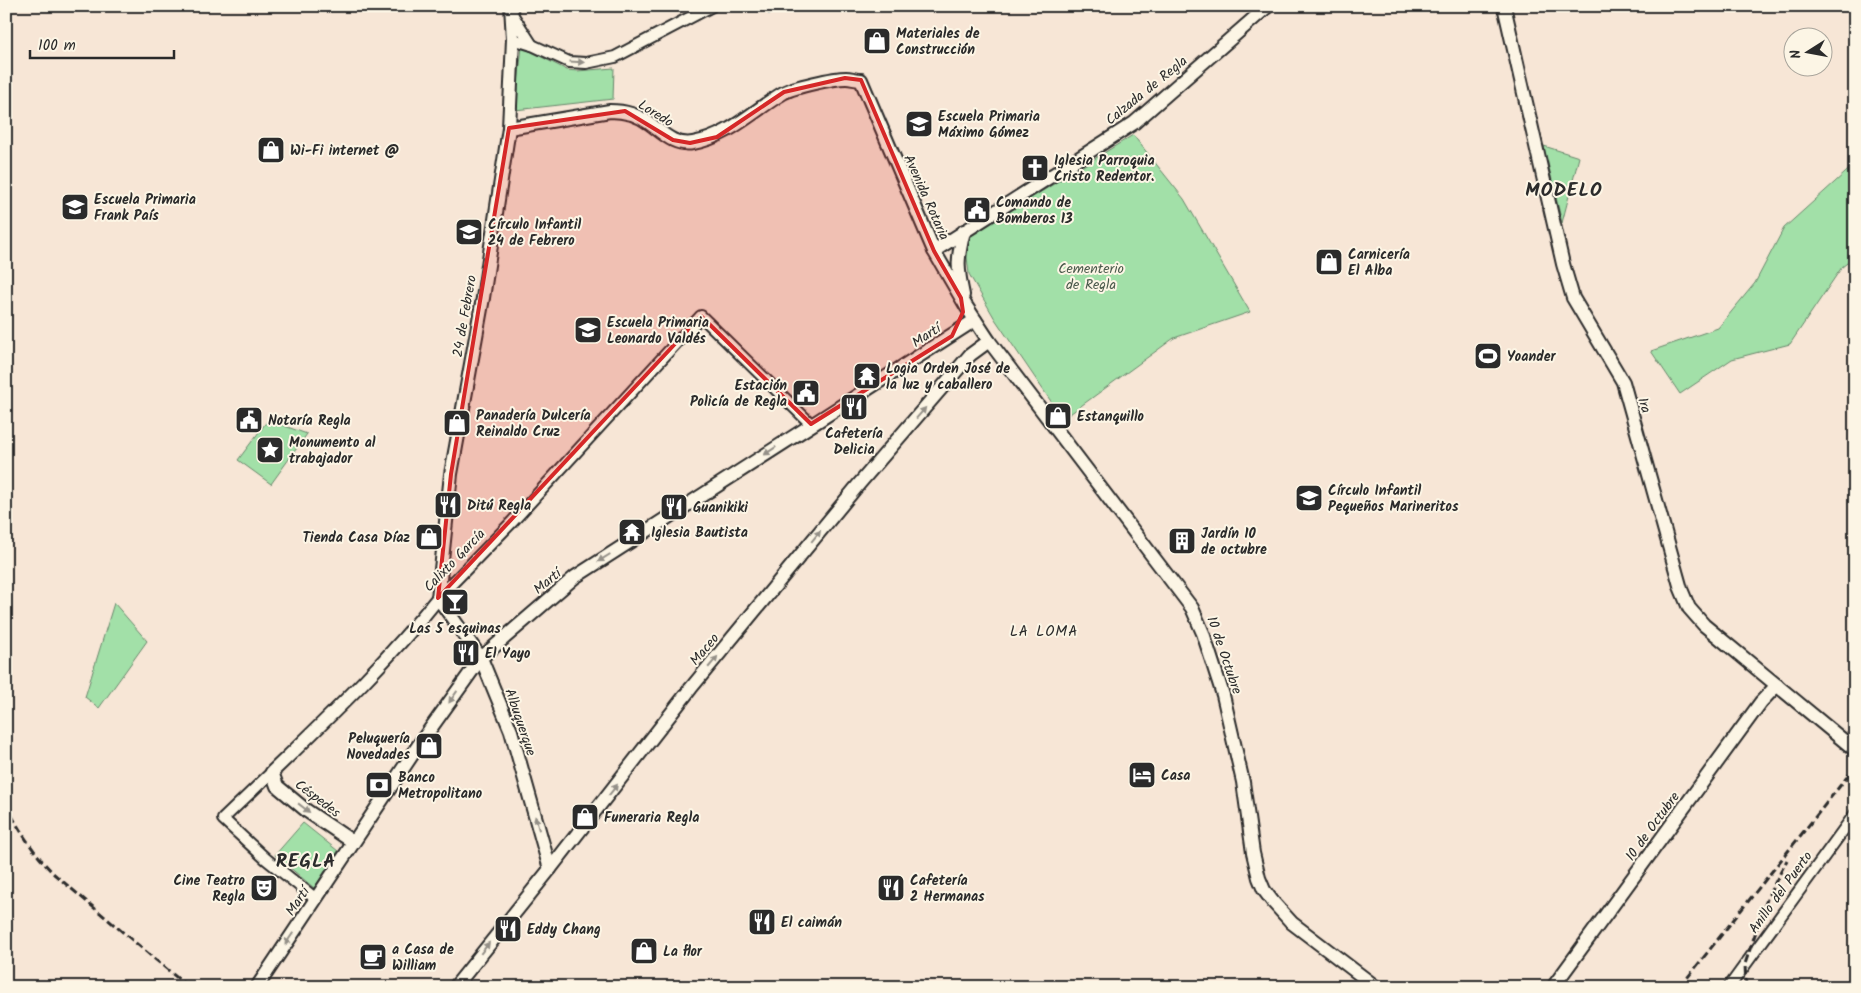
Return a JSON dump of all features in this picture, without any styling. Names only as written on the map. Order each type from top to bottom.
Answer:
[{"type":"main road","name":"Calzada de Regla","points":[[934,250],[1134,123],[1268,6]]},
{"type":"main road","name":"1ra","points":[[1504,6],[1563,264],[1573,298],[1623,382],[1680,589],[1689,608],[1704,625],[1855,750]]},
{"type":"main road","name":"24 de Febrero","points":[[438,598],[451,474],[483,298],[509,128],[513,39],[512,10]]},
{"type":"main road","name":"Loredo","points":[[509,128],[610,111],[625,111],[650,123],[664,136],[673,140],[690,143],[717,137],[760,110],[784,92],[814,83],[845,78],[861,80]]},
{"type":"main road","name":"Avenida Rotaria","points":[[861,80],[934,250],[975,320]]},
{"type":"main road","points":[[952,336],[960,322],[962,312],[963,302],[958,270],[958,252],[964,231]]},
{"type":"main road","name":"10 de Octubre","points":[[975,320],[1192,608],[1204,633],[1223,695],[1244,782],[1254,860],[1264,890],[1292,923],[1376,987]]},
{"type":"main road","name":"Martí","points":[[257,987],[353,842],[481,658],[575,577],[975,320]]},
{"type":"main road","name":"Maceo","points":[[455,987],[691,688],[859,484],[970,355],[989,340]]},
{"type":"main road","name":"Albuquerque","points":[[438,598],[481,658],[511,731],[550,869]]},
{"type":"main road","name":"Calixto García","points":[[272,772],[359,688],[414,628],[438,598]]},
{"type":"main road","name":"10 de Octubre","points":[[1553,987],[1761,702],[1777,685]]},
{"type":"main road","name":"Céspedes","points":[[272,772],[277,786],[307,811],[353,842]]},
{"type":"street","points":[[513,39],[532,45],[569,62],[586,63],[615,57],[712,6]]},
{"type":"street","points":[[512,10],[532,45]]},
{"type":"street","name":"Calixto García","points":[[438,598],[512,522],[701,316],[811,424]]},
{"type":"street","name":"Calixto García","points":[[272,772],[223,819],[266,859],[316,899]]},
{"type":"street","name":"Anillo del Puerto","points":[[1728,987],[1855,814]]},
{"type":"highlighted area","points":[[845,78],[861,80],[934,251],[961,298],[963,312],[952,336],[811,424],[701,316],[438,598],[451,474],[509,128],[625,111],[673,140],[690,143],[717,137],[784,92]]},
{"type":"green space","points":[[522,47],[567,70],[614,68],[613,99],[515,110]]},
{"type":"green space","name":"Cementerio de Regla","points":[[1133,135],[1184,199],[1250,312],[1174,338],[1063,419],[995,319],[969,274],[967,257],[968,237]]},
{"type":"green space","points":[[1544,146],[1579,157],[1562,223]]},
{"type":"green space","points":[[1855,164],[1855,257],[1842,267],[1790,344],[1732,359],[1680,394],[1651,351],[1718,328],[1755,283],[1784,228]]},
{"type":"green space","points":[[268,420],[307,434],[271,484],[238,460]]},
{"type":"green space","points":[[114,603],[147,641],[99,708],[85,697]]},
{"type":"green space","points":[[303,823],[338,851],[314,888],[275,855]]},
{"type":"waterway","points":[[769,13],[774,6]]},
{"type":"railway","points":[[6,676],[6,683]]},
{"type":"railway","points":[[1680,987],[1855,767]]},
{"type":"railway","points":[[6,804],[27,841],[54,874],[188,987]]},
{"type":"railway","points":[[1746,987],[1745,964],[1768,896],[1787,860]]},
{"type":"place","name":"Materiales de Construcción","points":[[877,41]]},
{"type":"place","name":"Escuela Primaria Máximo Gómez","points":[[919,124]]},
{"type":"place","name":"Wi-Fi internet @","points":[[271,150]]},
{"type":"place","name":"Iglesia Parroquia Cristo Redentor.","points":[[1035,168]]},
{"type":"place","name":"Escuela Primaria Frank País","points":[[75,207]]},
{"type":"place","name":"Comando de Bomberos 13","points":[[977,210]]},
{"type":"place","name":"Círculo Infantil 24 de Febrero","points":[[469,232]]},
{"type":"place","name":"Carnicería El Alba","points":[[1329,262]]},
{"type":"place","name":"Escuela Primaria Leonardo Valdés","points":[[588,330]]},
{"type":"place","name":"Yoander","points":[[1488,356]]},
{"type":"place","name":"Logia Orden José de la luz y caballero","points":[[867,376]]},
{"type":"place","name":"Estación Policía de Regla","points":[[806,393]]},
{"type":"place","name":"Cafetería Delicia","points":[[854,407]]},
{"type":"place","name":"Estanquillo","points":[[1058,416]]},
{"type":"place","name":"Notaría Regla","points":[[249,420]]},
{"type":"place","name":"Panadería Dulcería Reinaldo Cruz","points":[[457,423]]},
{"type":"place","name":"Monumento al trabajador","points":[[270,450]]},
{"type":"place","name":"Círculo Infantil Pequeños Marineritos","points":[[1309,498]]},
{"type":"place","name":"Ditú Regla","points":[[448,505]]},
{"type":"place","name":"Guanikiki","points":[[674,507]]},
{"type":"place","name":"Iglesia Bautista","points":[[632,532]]},
{"type":"place","name":"Tienda Casa Díaz","points":[[429,537]]},
{"type":"place","name":"Jardín 10 de octubre","points":[[1182,541]]},
{"type":"place","name":"Las 5 esquinas","points":[[455,602]]},
{"type":"place","name":"El Yayo","points":[[466,653]]},
{"type":"place","name":"Peluquería Novedades","points":[[429,746]]},
{"type":"place","name":"Casa","points":[[1142,775]]},
{"type":"place","name":"Banco Metropolitano","points":[[379,785]]},
{"type":"place","name":"Funeraria Regla","points":[[585,817]]},
{"type":"place","name":"Cine Teatro Regla","points":[[264,888]]},
{"type":"place","name":"Cafetería 2 Hermanas","points":[[891,888]]},
{"type":"place","name":"El caimán","points":[[762,922]]},
{"type":"place","name":"Eddy Chang","points":[[508,929]]},
{"type":"place","name":"La flor","points":[[644,951]]},
{"type":"place","name":"a Casa de William","points":[[373,957]]},
{"type":"district","name":"MODELO","points":[[1564,189]]},
{"type":"district","name":"LA LOMA","points":[[1044,631]]},
{"type":"district","name":"REGLA","points":[[306,860]]}]
